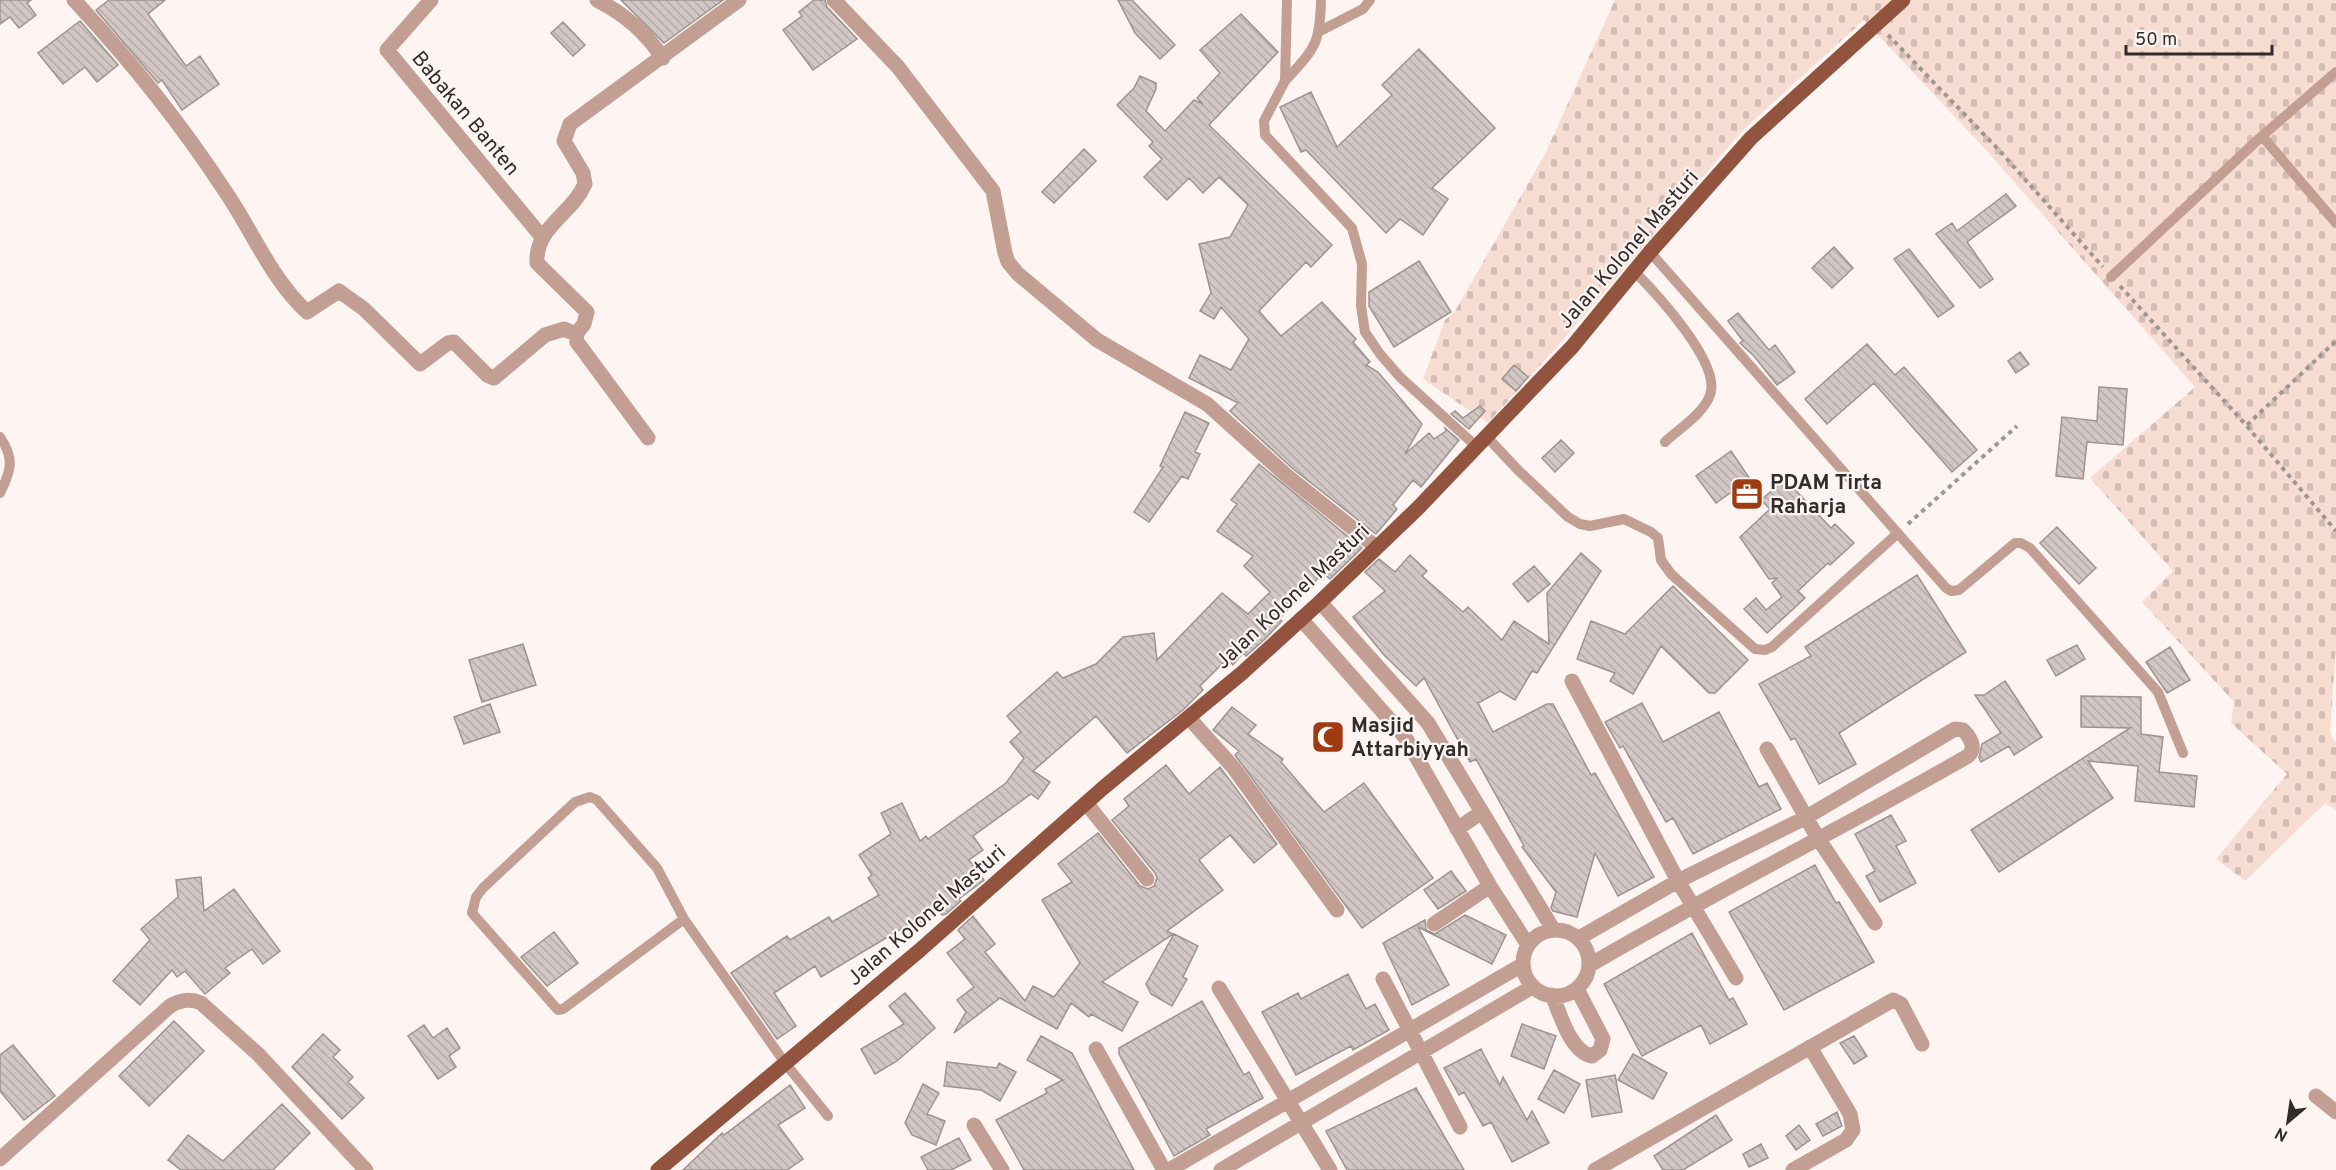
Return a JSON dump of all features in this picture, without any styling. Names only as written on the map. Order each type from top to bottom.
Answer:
[{"type":"main road","name":"Jalan Kolonel Masturi","points":[[658,1170],[920,950],[1086,803],[1189,718],[1320,602],[1482,442],[1572,347],[1650,252],[1751,138],[1903,0]]},
{"type":"street","points":[[74,0],[163,105],[226,191],[266,260],[307,312],[331,294],[339,291],[346,294],[422,364],[448,343],[454,342],[486,375],[494,378],[545,335],[564,329],[576,334]]},
{"type":"street","name":"Babakan Banten","points":[[431,0],[387,50],[542,237]]},
{"type":"street","points":[[597,0],[645,32],[663,58]]},
{"type":"street","points":[[648,438],[577,342],[576,334],[584,324],[587,312],[537,263],[536,253],[542,237],[577,198],[585,184],[584,173],[564,141],[567,129],[739,0]]},
{"type":"street","points":[[834,0],[898,67],[993,191],[1005,253],[1018,274],[1097,340],[1207,404],[1286,476],[1376,547]]},
{"type":"street","points":[[1320,602],[1428,723],[1553,929]]},
{"type":"street","points":[[1301,619],[1405,737],[1490,886],[1528,945]]},
{"type":"street","points":[[1572,681],[1691,905],[1736,978]]},
{"type":"street","points":[[1189,718],[1233,767],[1337,910]]},
{"type":"street","points":[[1579,938],[1678,881],[1805,818],[1955,729],[1967,734],[1972,743],[1972,750],[1968,756],[1819,840],[1691,905],[1590,965]]},
{"type":"street","points":[[1767,749],[1805,818],[1875,924]]},
{"type":"street","points":[[1086,803],[1147,879]]},
{"type":"street","points":[[1457,829],[1482,812]]},
{"type":"street","points":[[1692,874],[1706,898]]},
{"type":"street","points":[[1434,924],[1490,886]]},
{"type":"street","points":[[1553,929],[1579,938],[1588,952],[1590,965],[1585,980],[1577,989],[1564,995],[1552,995],[1532,987],[1525,977],[1522,965],[1528,945],[1539,934],[1553,929]]},
{"type":"street","points":[[1169,1170],[1188,1165],[1308,1089],[1522,965]]},
{"type":"street","points":[[1383,979],[1460,1127]]},
{"type":"street","points":[[1221,1170],[1532,987]]},
{"type":"street","points":[[1220,988],[1330,1170]]},
{"type":"street","points":[[1552,995],[1576,1046],[1586,1055],[1592,1056],[1600,1050],[1603,1039],[1577,989]]},
{"type":"street","points":[[0,1160],[170,1006],[178,1001],[192,1000],[201,1003],[259,1056],[359,1167]]},
{"type":"street","points":[[1595,1170],[1893,1000],[1901,1004],[1922,1044]]},
{"type":"street","points":[[1428,1019],[1440,1041]]},
{"type":"street","points":[[1793,1170],[1846,1140],[1853,1130],[1850,1114],[1810,1047]]},
{"type":"street","points":[[1096,1049],[1164,1170]]},
{"type":"street","points":[[1308,1089],[1320,1112]]},
{"type":"street","points":[[2316,1096],[2336,1111]]},
{"type":"street","points":[[974,1125],[1002,1170]]},
{"type":"lane","points":[[1277,0],[1286,14]]},
{"type":"lane","points":[[1285,81],[1288,34],[1287,0]]},
{"type":"lane","points":[[1322,0],[1320,31],[1310,54],[1285,81],[1264,121],[1265,135],[1352,228],[1362,264],[1361,306],[1365,332],[1400,377],[1518,470],[1568,517],[1580,524],[1590,526],[1624,519],[1652,532],[1658,538],[1661,560],[1671,574],[1755,649],[1765,651],[1772,647],[1898,533]]},
{"type":"lane","points":[[1320,31],[1363,9],[1370,0]]},
{"type":"lane","points":[[2111,277],[2262,136],[2335,75]]},
{"type":"lane","points":[[2262,136],[2336,223]]},
{"type":"lane","points":[[1650,252],[1946,588],[1951,591],[1959,590],[2015,543],[2022,543],[2030,548],[2158,692],[2183,753]]},
{"type":"lane","points":[[1634,272],[1699,350],[1712,383],[1710,395],[1704,405],[1665,442]]},
{"type":"lane","points":[[0,437],[9,450],[10,473],[0,493]]},
{"type":"lane","points":[[684,919],[563,1009],[558,1010],[472,913],[472,905],[483,888],[575,801],[590,797],[608,811],[657,868],[684,919],[785,1063],[828,1116]]},
{"type":"path","points":[[2246,425],[2336,341]]},
{"type":"path","points":[[1898,533],[2017,426]]},
{"type":"green space","points":[[1615,0],[2336,0],[2336,644],[2330,733],[2336,743],[2336,810],[2325,803],[2245,881],[2216,859],[2287,774],[2231,723],[2234,702],[2142,602],[2173,571],[2090,478],[2195,387],[1986,150],[1864,20],[1743,130],[1563,340],[1488,423],[1423,379],[1445,320],[1454,313],[1545,154]]},
{"type":"building","points":[[0,0],[31,0],[27,3],[36,15],[19,28],[10,17],[0,24]]},
{"type":"building","points":[[109,0],[165,0],[148,14],[186,66],[200,56],[219,84],[182,110],[162,80],[158,83],[96,10]]},
{"type":"building","points":[[621,0],[723,0],[664,43]]},
{"type":"building","points":[[814,0],[825,0],[827,7],[857,39],[813,70],[783,30],[802,16],[799,12]]},
{"type":"building","points":[[1118,0],[1132,0],[1175,45],[1160,59],[1135,33]]},
{"type":"building","points":[[1241,14],[1278,52],[1209,125],[1332,245],[1311,267],[1306,262],[1259,311],[1281,336],[1322,302],[1356,339],[1353,342],[1370,362],[1366,365],[1378,372],[1422,424],[1405,454],[1429,433],[1434,439],[1446,431],[1445,428],[1459,440],[1421,487],[1413,480],[1393,505],[1397,509],[1376,534],[1292,468],[1230,411],[1238,403],[1189,378],[1200,355],[1231,370],[1249,339],[1221,307],[1214,319],[1200,311],[1211,293],[1199,244],[1230,237],[1248,205],[1219,177],[1203,193],[1189,178],[1167,200],[1144,177],[1162,159],[1149,146],[1153,142],[1117,105],[1134,88],[1140,76],[1156,83],[1156,89],[1146,111],[1165,131],[1194,100],[1203,104],[1197,98],[1220,73],[1200,50]]},
{"type":"building","points":[[80,21],[118,65],[97,82],[85,67],[63,84],[38,53]]},
{"type":"building","points":[[563,22],[585,45],[573,56],[551,33]]},
{"type":"building","points":[[1419,49],[1495,128],[1432,188],[1448,199],[1423,235],[1400,219],[1386,233],[1306,150],[1301,152],[1280,107],[1311,92],[1337,147],[1392,95],[1382,85]]},
{"type":"building","points":[[1084,149],[1096,161],[1054,203],[1042,192]]},
{"type":"building","points":[[2006,194],[2016,206],[1967,242],[1993,279],[1980,288],[1936,234],[1952,223],[1957,231]]},
{"type":"building","points":[[1834,247],[1853,268],[1832,288],[1812,268]]},
{"type":"building","points":[[1909,249],[1954,306],[1938,317],[1894,259]]},
{"type":"building","points":[[1419,261],[1451,312],[1394,347],[1369,306],[1369,292]]},
{"type":"building","points":[[1738,313],[1769,350],[1775,345],[1795,372],[1777,385],[1754,356],[1740,343],[1743,341],[1728,321]]},
{"type":"building","points":[[1867,344],[1895,375],[1904,367],[1977,450],[1952,472],[1874,383],[1827,424],[1805,399]]},
{"type":"building","points":[[2020,352],[2029,364],[2016,373],[2008,361]]},
{"type":"building","points":[[1514,365],[1528,377],[1516,391],[1502,379]]},
{"type":"building","points":[[2099,387],[2127,389],[2123,445],[2087,442],[2083,479],[2056,476],[2062,417],[2097,421]]},
{"type":"building","points":[[1480,406],[1485,411],[1469,429],[1451,414],[1455,411],[1463,418]]},
{"type":"building","points":[[1185,412],[1209,423],[1195,452],[1200,454],[1188,479],[1182,476],[1149,522],[1134,512],[1163,467],[1160,466]]},
{"type":"building","points":[[1561,440],[1574,453],[1555,472],[1542,458]]},
{"type":"building","points":[[1731,451],[1750,479],[1716,503],[1696,476]]},
{"type":"building","points":[[1259,464],[1362,548],[1330,579],[1323,573],[1279,619],[1282,621],[1265,639],[1246,656],[1243,653],[1233,665],[1227,659],[1200,686],[1203,690],[1183,710],[1127,753],[1096,716],[1033,771],[1050,782],[1038,799],[1031,794],[973,836],[983,850],[969,860],[984,880],[959,899],[961,901],[946,914],[942,915],[938,910],[914,927],[911,923],[821,977],[815,966],[774,993],[796,1026],[777,1039],[731,973],[787,936],[790,940],[829,917],[832,922],[879,895],[868,878],[872,875],[859,855],[891,834],[881,813],[902,803],[920,841],[926,836],[928,839],[1006,783],[1024,758],[1010,742],[1021,732],[1007,716],[1057,672],[1063,678],[1096,664],[1123,637],[1154,633],[1157,660],[1222,593],[1248,614],[1270,592],[1244,566],[1253,556],[1217,531],[1237,504],[1231,500]]},
{"type":"building","points":[[1785,479],[1831,528],[1835,524],[1854,543],[1798,591],[1805,598],[1767,633],[1744,609],[1756,598],[1766,610],[1782,597],[1772,583],[1777,578],[1769,579],[1740,537],[1770,509],[1761,500]]},
{"type":"building","points":[[2057,527],[2096,568],[2079,584],[2040,543]]},
{"type":"building","points":[[1581,553],[1601,571],[1537,673],[1532,671],[1515,700],[1500,691],[1478,703],[1493,732],[1547,704],[1553,704],[1591,775],[1595,773],[1654,877],[1618,896],[1595,853],[1577,917],[1553,911],[1551,908],[1556,892],[1522,847],[1524,846],[1476,759],[1470,762],[1424,678],[1416,686],[1384,655],[1353,617],[1385,591],[1365,572],[1379,559],[1395,572],[1410,555],[1427,571],[1422,576],[1463,612],[1468,607],[1502,640],[1514,621],[1549,644],[1547,593]]},
{"type":"building","points":[[1534,566],[1550,584],[1528,602],[1513,584]]},
{"type":"building","points":[[1917,575],[1966,652],[1839,733],[1856,764],[1819,784],[1795,738],[1791,740],[1759,684],[1811,656],[1805,647]]},
{"type":"building","points":[[1673,586],[1748,660],[1715,693],[1709,693],[1661,646],[1633,694],[1610,681],[1615,673],[1577,659],[1591,621],[1625,634]]},
{"type":"building","points":[[523,644],[536,685],[482,702],[469,660]]},
{"type":"building","points":[[2077,645],[2085,659],[2056,676],[2047,660]]},
{"type":"building","points":[[2170,647],[2190,680],[2167,693],[2146,662]]},
{"type":"building","points":[[2005,681],[2042,737],[2014,755],[2009,746],[1981,762],[1979,758],[1982,744],[2001,733],[1975,695],[1984,695]]},
{"type":"building","points":[[2081,696],[2141,697],[2141,734],[2163,737],[2159,772],[2197,776],[2194,807],[2135,801],[2138,766],[2088,761],[2113,798],[1999,872],[1971,830],[2130,728],[2081,727]]},
{"type":"building","points":[[1642,703],[1663,742],[1719,712],[1759,787],[1767,783],[1781,809],[1693,854],[1673,818],[1666,822],[1623,746],[1620,748],[1605,722]]},
{"type":"building","points":[[490,704],[500,732],[464,744],[454,717]]},
{"type":"building","points":[[1232,707],[1256,725],[1248,734],[1283,759],[1281,762],[1324,812],[1364,783],[1433,878],[1362,928],[1235,755],[1239,751],[1213,730]]},
{"type":"building","points":[[1166,765],[1189,794],[1220,767],[1277,844],[1254,863],[1230,835],[1199,860],[1223,890],[1167,931],[1173,934],[1102,982],[1138,1002],[1122,1031],[1091,1014],[1089,1017],[1071,1003],[1057,1029],[1000,998],[954,1033],[966,1012],[957,1000],[974,987],[947,953],[965,939],[958,930],[973,916],[995,944],[985,952],[1025,1001],[1033,986],[1054,997],[1080,963],[1042,900],[1072,882],[1058,864],[1098,833],[1140,886],[1148,889],[1154,886],[1157,878],[1155,873],[1112,820],[1129,806],[1124,799]]},
{"type":"building","points":[[1891,815],[1906,841],[1896,846],[1916,883],[1880,902],[1866,876],[1875,871],[1855,834]]},
{"type":"building","points":[[1815,865],[1836,903],[1839,902],[1874,962],[1784,1010],[1729,912]]},
{"type":"building","points":[[1451,871],[1466,891],[1438,909],[1424,890]]},
{"type":"building","points":[[201,877],[204,911],[234,889],[280,951],[263,964],[252,949],[225,968],[230,973],[205,994],[185,971],[177,977],[172,970],[140,1005],[113,981],[150,940],[141,929],[178,897],[176,880]]},
{"type":"building","points":[[1465,915],[1506,935],[1492,964],[1418,927],[1449,985],[1412,1005],[1383,943],[1425,920],[1426,930],[1435,934]]},
{"type":"building","points":[[554,932],[578,963],[547,986],[521,957]]},
{"type":"building","points":[[1692,933],[1729,1000],[1733,998],[1747,1024],[1710,1044],[1701,1025],[1642,1056],[1604,984]]},
{"type":"building","points":[[1174,934],[1198,946],[1183,977],[1187,979],[1172,1006],[1151,994],[1146,984]]},
{"type":"building","points":[[1348,974],[1366,1009],[1375,1004],[1389,1030],[1353,1050],[1351,1046],[1296,1075],[1262,1012],[1298,993],[1301,999]]},
{"type":"building","points":[[905,993],[935,1028],[897,1061],[875,1074],[861,1049],[904,1024],[889,1006]]},
{"type":"building","points":[[1202,1001],[1244,1075],[1249,1072],[1263,1098],[1206,1129],[1210,1135],[1174,1156],[1119,1054],[1119,1048]]},
{"type":"building","points":[[174,1021],[204,1051],[149,1106],[119,1076]]},
{"type":"building","points":[[1522,1024],[1556,1036],[1544,1069],[1511,1056]]},
{"type":"building","points":[[424,1025],[433,1038],[447,1028],[460,1048],[449,1056],[456,1067],[438,1079],[408,1036]]},
{"type":"building","points":[[323,1034],[340,1050],[333,1057],[353,1077],[348,1082],[364,1098],[342,1119],[292,1067]]},
{"type":"building","points":[[1041,1036],[1072,1053],[1134,1170],[1024,1170],[996,1120],[1047,1093],[1045,1089],[1063,1080],[1027,1060]]},
{"type":"building","points":[[1854,1036],[1867,1056],[1854,1064],[1840,1043]]},
{"type":"building","points":[[13,1045],[55,1096],[24,1120],[0,1091],[0,1055]]},
{"type":"building","points":[[1481,1049],[1500,1085],[1503,1077],[1527,1120],[1532,1111],[1549,1143],[1512,1162],[1491,1122],[1483,1126],[1464,1092],[1459,1095],[1444,1068]]},
{"type":"building","points":[[1633,1054],[1667,1073],[1653,1099],[1618,1080]]},
{"type":"building","points":[[947,1062],[997,1068],[999,1063],[1016,1072],[1000,1101],[981,1090],[944,1086]]},
{"type":"building","points":[[1554,1070],[1580,1084],[1564,1113],[1538,1099]]},
{"type":"building","points":[[1615,1075],[1622,1112],[1592,1117],[1586,1080]]},
{"type":"building","points":[[923,1084],[939,1093],[927,1114],[945,1121],[936,1145],[912,1135],[905,1123]]},
{"type":"building","points":[[790,1085],[805,1108],[778,1125],[803,1159],[787,1170],[683,1170],[722,1133],[724,1135]]},
{"type":"building","points":[[1416,1088],[1464,1170],[1347,1170],[1326,1131]]},
{"type":"building","points":[[282,1104],[310,1133],[273,1170],[181,1170],[168,1160],[188,1135],[223,1161]]},
{"type":"building","points":[[1837,1112],[1842,1126],[1823,1136],[1816,1124]]},
{"type":"building","points":[[1716,1115],[1732,1140],[1683,1170],[1663,1170],[1654,1156]]},
{"type":"building","points":[[1799,1125],[1810,1140],[1796,1150],[1786,1136]]},
{"type":"building","points":[[959,1138],[971,1160],[951,1170],[928,1170],[921,1157]]},
{"type":"building","points":[[1761,1144],[1768,1158],[1749,1167],[1743,1154]]},
{"type":"place","name":"PDAM Tirta Raharja","points":[[1747,494]]},
{"type":"place","name":"Masjid Attarbiyyah","points":[[1328,737]]}]
